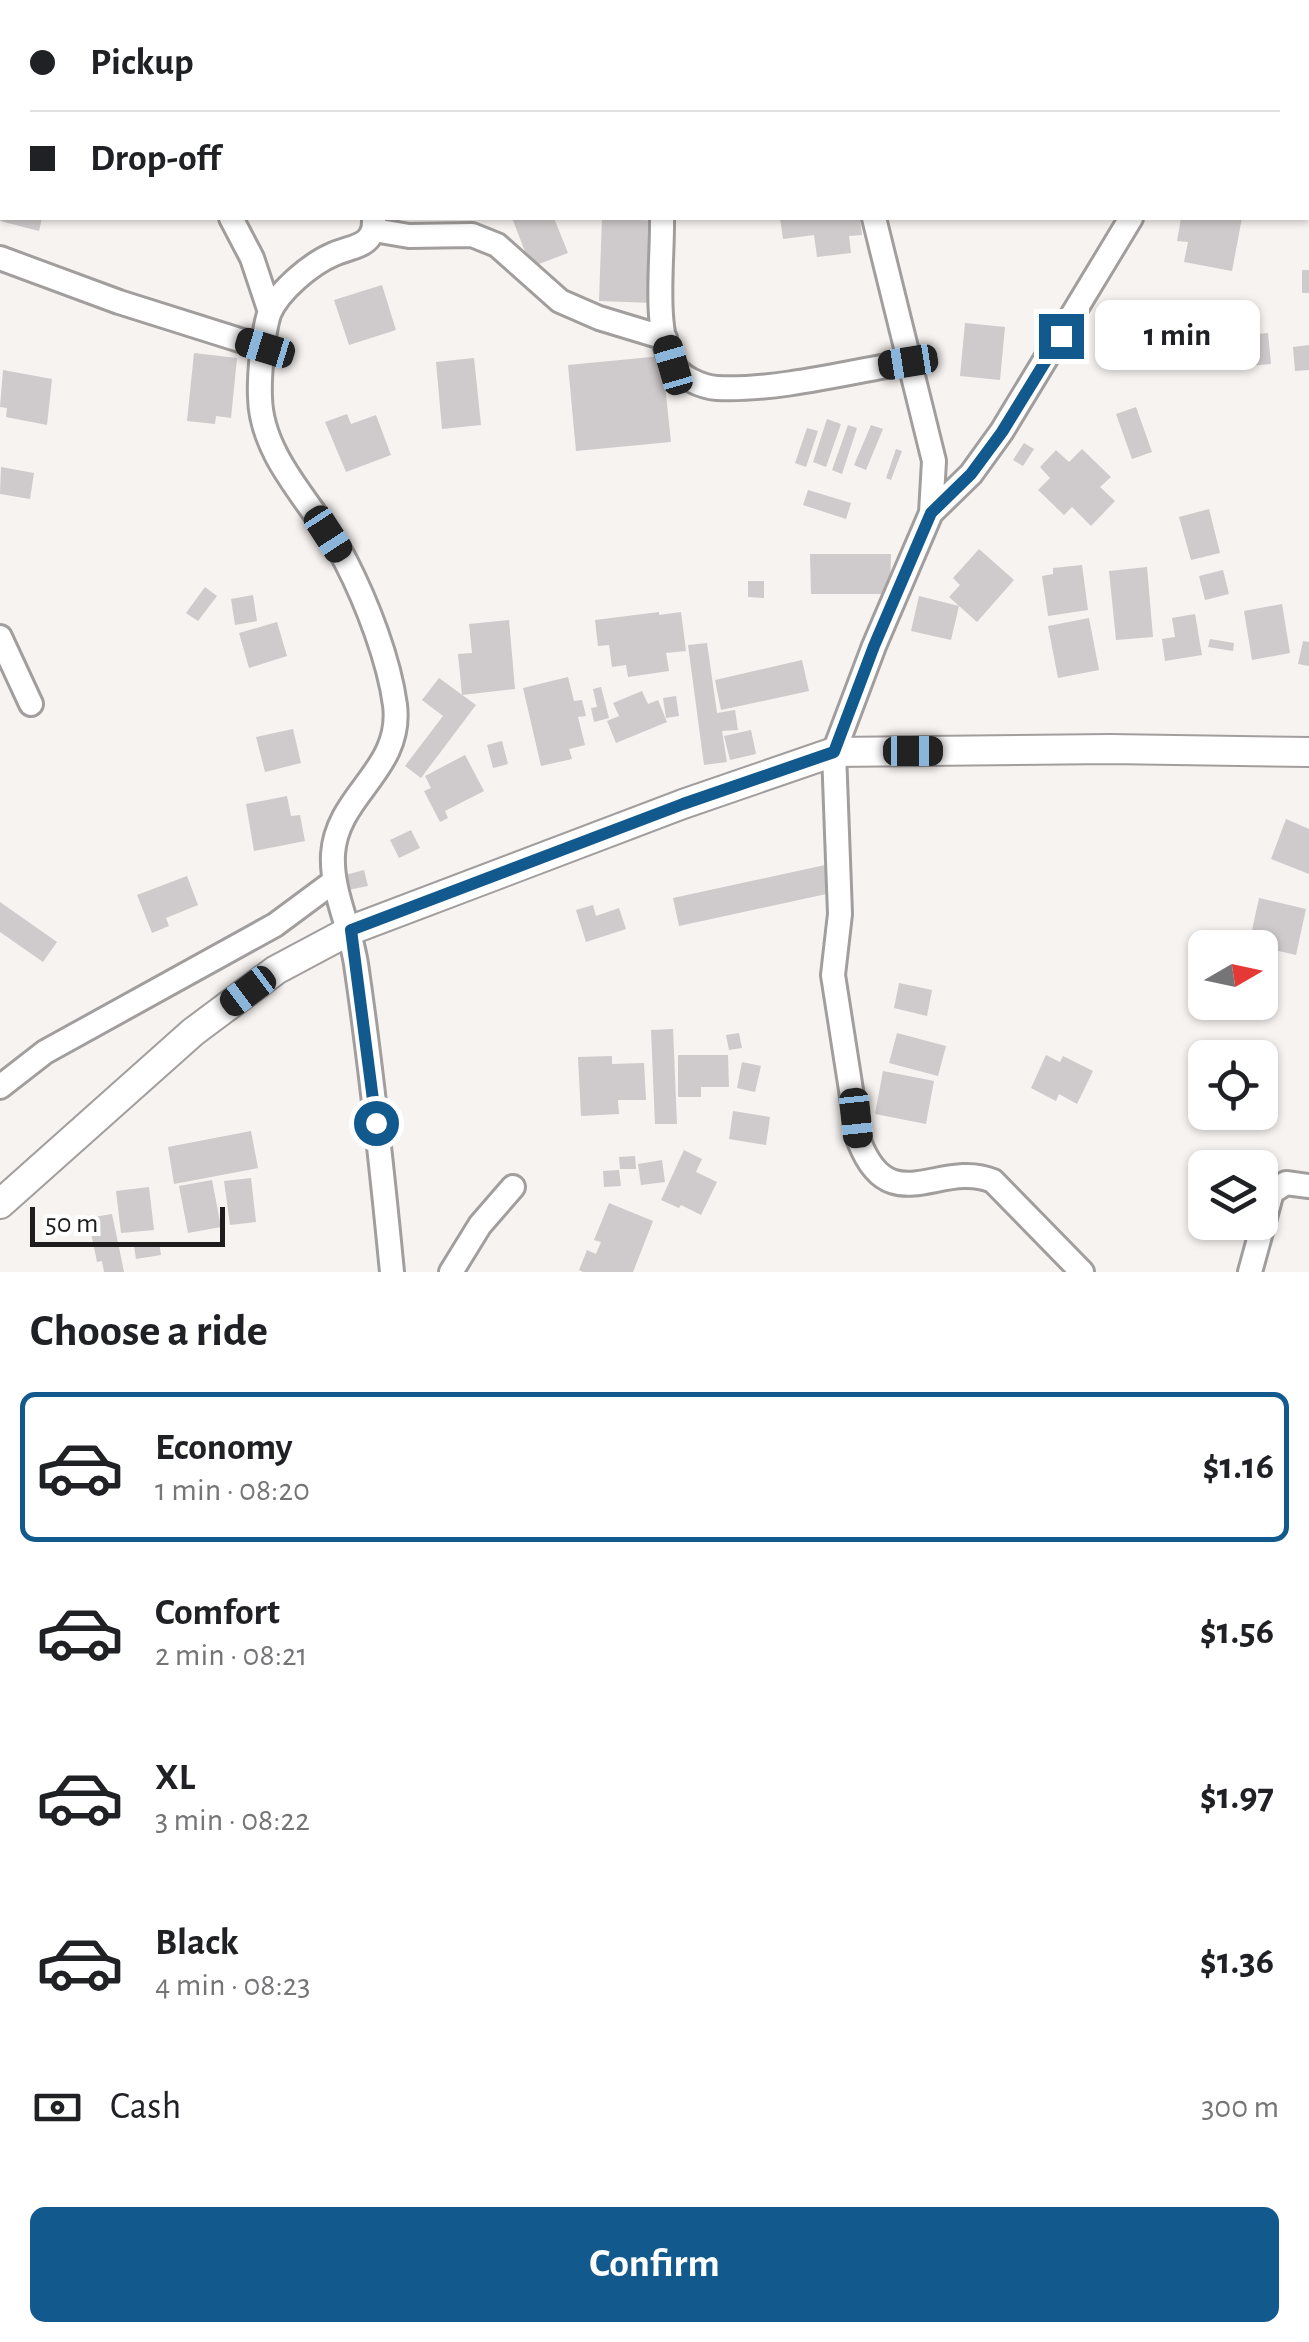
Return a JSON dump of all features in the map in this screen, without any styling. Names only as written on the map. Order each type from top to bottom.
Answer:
[{"type":"street","points":[[233,220],[252,258],[270,312],[260,397],[264,425],[273,449],[346,562],[385,660],[395,704],[393,745],[342,818],[334,849],[333,882],[351,930],[370,1058],[392,1272]]},
{"type":"street","points":[[662,220],[665,338],[673,365],[688,378],[713,388],[754,386],[908,362]]},
{"type":"street","points":[[874,220],[934,461],[931,513],[834,752],[840,914],[833,975],[858,1141],[869,1167],[894,1181],[923,1185],[974,1173],[993,1181],[1082,1272]]},
{"type":"street","points":[[931,513],[971,474],[1002,432],[1130,220]]},
{"type":"street","points":[[270,312],[310,264],[366,242],[374,224],[409,236],[472,235],[497,244],[560,301],[599,318],[665,338]]},
{"type":"street","points":[[0,258],[119,302],[265,348]]},
{"type":"street","points":[[0,637],[31,704]]},
{"type":"street","points":[[0,1204],[194,1032],[276,970],[351,930],[683,804],[834,752],[1309,752]]},
{"type":"street","points":[[0,1087],[45,1052],[275,925],[333,882]]},
{"type":"street","points":[[1250,1272],[1272,1192],[1286,1183],[1309,1186]]},
{"type":"street","points":[[451,1272],[480,1225],[513,1188]]},
{"type":"building","points":[[0,220],[42,220],[39,231]]},
{"type":"building","points":[[513,220],[555,220],[568,253],[531,267]]},
{"type":"building","points":[[602,220],[656,221],[653,303],[599,301]]},
{"type":"building","points":[[780,220],[860,220],[862,235],[849,236],[851,253],[817,257],[814,235],[783,239]]},
{"type":"building","points":[[1181,220],[1242,220],[1232,271],[1184,262],[1188,242],[1177,241]]},
{"type":"building","points":[[1302,270],[1309,270],[1309,293],[1302,293]]},
{"type":"building","points":[[382,285],[396,330],[349,345],[334,300]]},
{"type":"building","points":[[965,323],[1005,327],[1000,380],[960,376]]},
{"type":"building","points":[[1268,333],[1271,364],[1227,368],[1225,337]]},
{"type":"building","points":[[1309,345],[1309,370],[1295,371],[1293,347]]},
{"type":"building","points":[[194,353],[237,358],[231,418],[216,416],[215,424],[187,421]]},
{"type":"building","points":[[662,356],[671,442],[576,451],[568,365]]},
{"type":"building","points":[[474,358],[481,425],[442,429],[436,362]]},
{"type":"building","points":[[3,370],[52,379],[47,425],[6,417],[7,408],[0,407]]},
{"type":"building","points":[[1136,407],[1152,452],[1132,459],[1116,414]]},
{"type":"building","points":[[347,414],[351,424],[376,415],[391,455],[346,472],[325,422]]},
{"type":"building","points":[[827,419],[841,424],[826,467],[813,462]]},
{"type":"building","points":[[848,425],[857,428],[842,474],[832,470]]},
{"type":"building","points":[[871,425],[883,429],[866,470],[854,465]]},
{"type":"building","points":[[807,428],[818,431],[806,467],[795,463]]},
{"type":"building","points":[[1024,443],[1034,449],[1023,466],[1013,460]]},
{"type":"building","points":[[896,449],[902,451],[891,480],[886,478]]},
{"type":"building","points":[[1082,449],[1111,477],[1100,487],[1115,501],[1091,526],[1072,507],[1064,515],[1038,490],[1050,478],[1040,467],[1056,450],[1069,462]]},
{"type":"building","points":[[1,467],[34,473],[30,499],[0,494]]},
{"type":"building","points":[[808,490],[851,503],[846,519],[803,505]]},
{"type":"building","points":[[1209,509],[1220,553],[1191,560],[1179,517]]},
{"type":"building","points":[[979,549],[1014,580],[977,622],[949,597],[960,585],[953,578]]},
{"type":"building","points":[[810,554],[891,554],[890,594],[811,594]]},
{"type":"building","points":[[1082,565],[1088,610],[1048,616],[1042,576],[1053,574],[1053,568]]},
{"type":"building","points":[[1147,567],[1153,637],[1116,640],[1109,571]]},
{"type":"building","points":[[1223,570],[1229,594],[1205,600],[1199,576]]},
{"type":"building","points":[[748,581],[764,581],[764,598],[748,597]]},
{"type":"building","points":[[205,587],[217,596],[198,621],[186,613]]},
{"type":"building","points":[[253,595],[257,621],[235,625],[231,599]]},
{"type":"building","points":[[919,596],[959,606],[951,640],[911,631]]},
{"type":"building","points":[[1282,604],[1290,653],[1252,660],[1244,611]]},
{"type":"building","points":[[681,612],[686,651],[666,653],[669,671],[628,677],[626,665],[612,667],[609,645],[598,646],[595,620]]},
{"type":"building","points":[[1195,614],[1202,655],[1165,661],[1162,639],[1175,637],[1172,618]]},
{"type":"building","points":[[1089,618],[1099,670],[1058,678],[1048,626]]},
{"type":"building","points":[[509,620],[515,689],[462,695],[458,654],[472,653],[469,624]]},
{"type":"building","points":[[277,622],[287,656],[249,668],[239,633]]},
{"type":"building","points":[[1210,639],[1234,643],[1233,651],[1208,647]]},
{"type":"building","points":[[1303,641],[1309,642],[1309,666],[1298,664]]},
{"type":"building","points":[[707,643],[717,713],[735,710],[738,730],[722,731],[727,762],[704,765],[688,645]]},
{"type":"building","points":[[802,660],[809,691],[721,710],[715,680]]},
{"type":"building","points":[[568,677],[574,701],[582,700],[586,716],[578,717],[585,745],[569,749],[572,759],[541,766],[523,688]]},
{"type":"building","points":[[439,678],[476,705],[421,778],[405,766],[443,716],[422,700]]},
{"type":"building","points":[[601,687],[609,718],[594,722],[591,708],[597,707],[593,689]]},
{"type":"building","points":[[642,691],[648,704],[658,700],[667,722],[616,743],[607,721],[619,716],[613,703]]},
{"type":"building","points":[[676,696],[679,716],[666,718],[663,698]]},
{"type":"building","points":[[293,729],[301,763],[265,772],[256,737]]},
{"type":"building","points":[[751,730],[756,754],[730,760],[724,736]]},
{"type":"building","points":[[502,741],[508,764],[493,768],[487,745]]},
{"type":"building","points":[[465,755],[484,791],[445,811],[448,818],[440,822],[424,791],[431,788],[425,776]]},
{"type":"building","points":[[287,796],[291,816],[300,815],[305,841],[254,851],[246,804]]},
{"type":"building","points":[[1286,819],[1309,829],[1309,874],[1271,859]]},
{"type":"building","points":[[411,830],[420,848],[399,858],[390,840]]},
{"type":"building","points":[[825,865],[831,893],[679,926],[673,898]]},
{"type":"building","points":[[364,870],[368,886],[348,890],[345,875]]},
{"type":"building","points":[[187,876],[198,905],[166,918],[169,926],[152,933],[137,895]]},
{"type":"building","points":[[1259,898],[1306,909],[1296,955],[1278,951],[1278,930],[1252,930]]},
{"type":"building","points":[[0,902],[57,942],[43,962],[0,932]]},
{"type":"building","points":[[593,905],[596,916],[619,908],[626,929],[586,942],[576,910]]},
{"type":"building","points":[[899,983],[932,990],[927,1016],[894,1008]]},
{"type":"building","points":[[673,1029],[677,1124],[655,1124],[651,1030]]},
{"type":"building","points":[[739,1033],[742,1048],[729,1050],[726,1035]]},
{"type":"building","points":[[897,1033],[946,1046],[938,1076],[889,1063]]},
{"type":"building","points":[[678,1055],[728,1055],[729,1087],[701,1087],[701,1097],[678,1097]]},
{"type":"building","points":[[1046,1055],[1060,1062],[1063,1056],[1093,1071],[1077,1104],[1059,1094],[1056,1101],[1031,1088]]},
{"type":"building","points":[[612,1056],[612,1064],[644,1063],[646,1100],[618,1100],[619,1114],[581,1116],[578,1057]]},
{"type":"building","points":[[742,1062],[761,1066],[755,1092],[737,1088]]},
{"type":"building","points":[[883,1071],[934,1081],[926,1124],[875,1114]]},
{"type":"building","points":[[733,1111],[770,1117],[766,1145],[729,1139]]},
{"type":"building","points":[[251,1131],[258,1168],[174,1184],[168,1147]]},
{"type":"building","points":[[684,1150],[702,1159],[696,1172],[717,1182],[701,1215],[661,1200]]},
{"type":"building","points":[[635,1156],[636,1169],[620,1169],[619,1157]]},
{"type":"building","points":[[662,1160],[665,1182],[641,1185],[638,1164]]},
{"type":"building","points":[[619,1170],[621,1186],[604,1187],[603,1171]]},
{"type":"building","points":[[251,1178],[256,1222],[230,1225],[224,1181]]},
{"type":"building","points":[[212,1180],[221,1227],[188,1233],[179,1186]]},
{"type":"building","points":[[149,1187],[154,1230],[121,1233],[116,1191]]},
{"type":"building","points":[[609,1203],[653,1221],[633,1272],[583,1272],[579,1270],[587,1250],[596,1254],[601,1242],[594,1240]]},
{"type":"building","points":[[112,1214],[124,1272],[104,1272],[102,1261],[97,1262],[88,1218]]},
{"type":"building","points":[[159,1242],[161,1255],[136,1259],[134,1246]]},
{"type":"route","points":[[376,1123],[351,930],[683,804],[834,752],[931,513],[971,474],[1002,432],[1061,336]]}]
